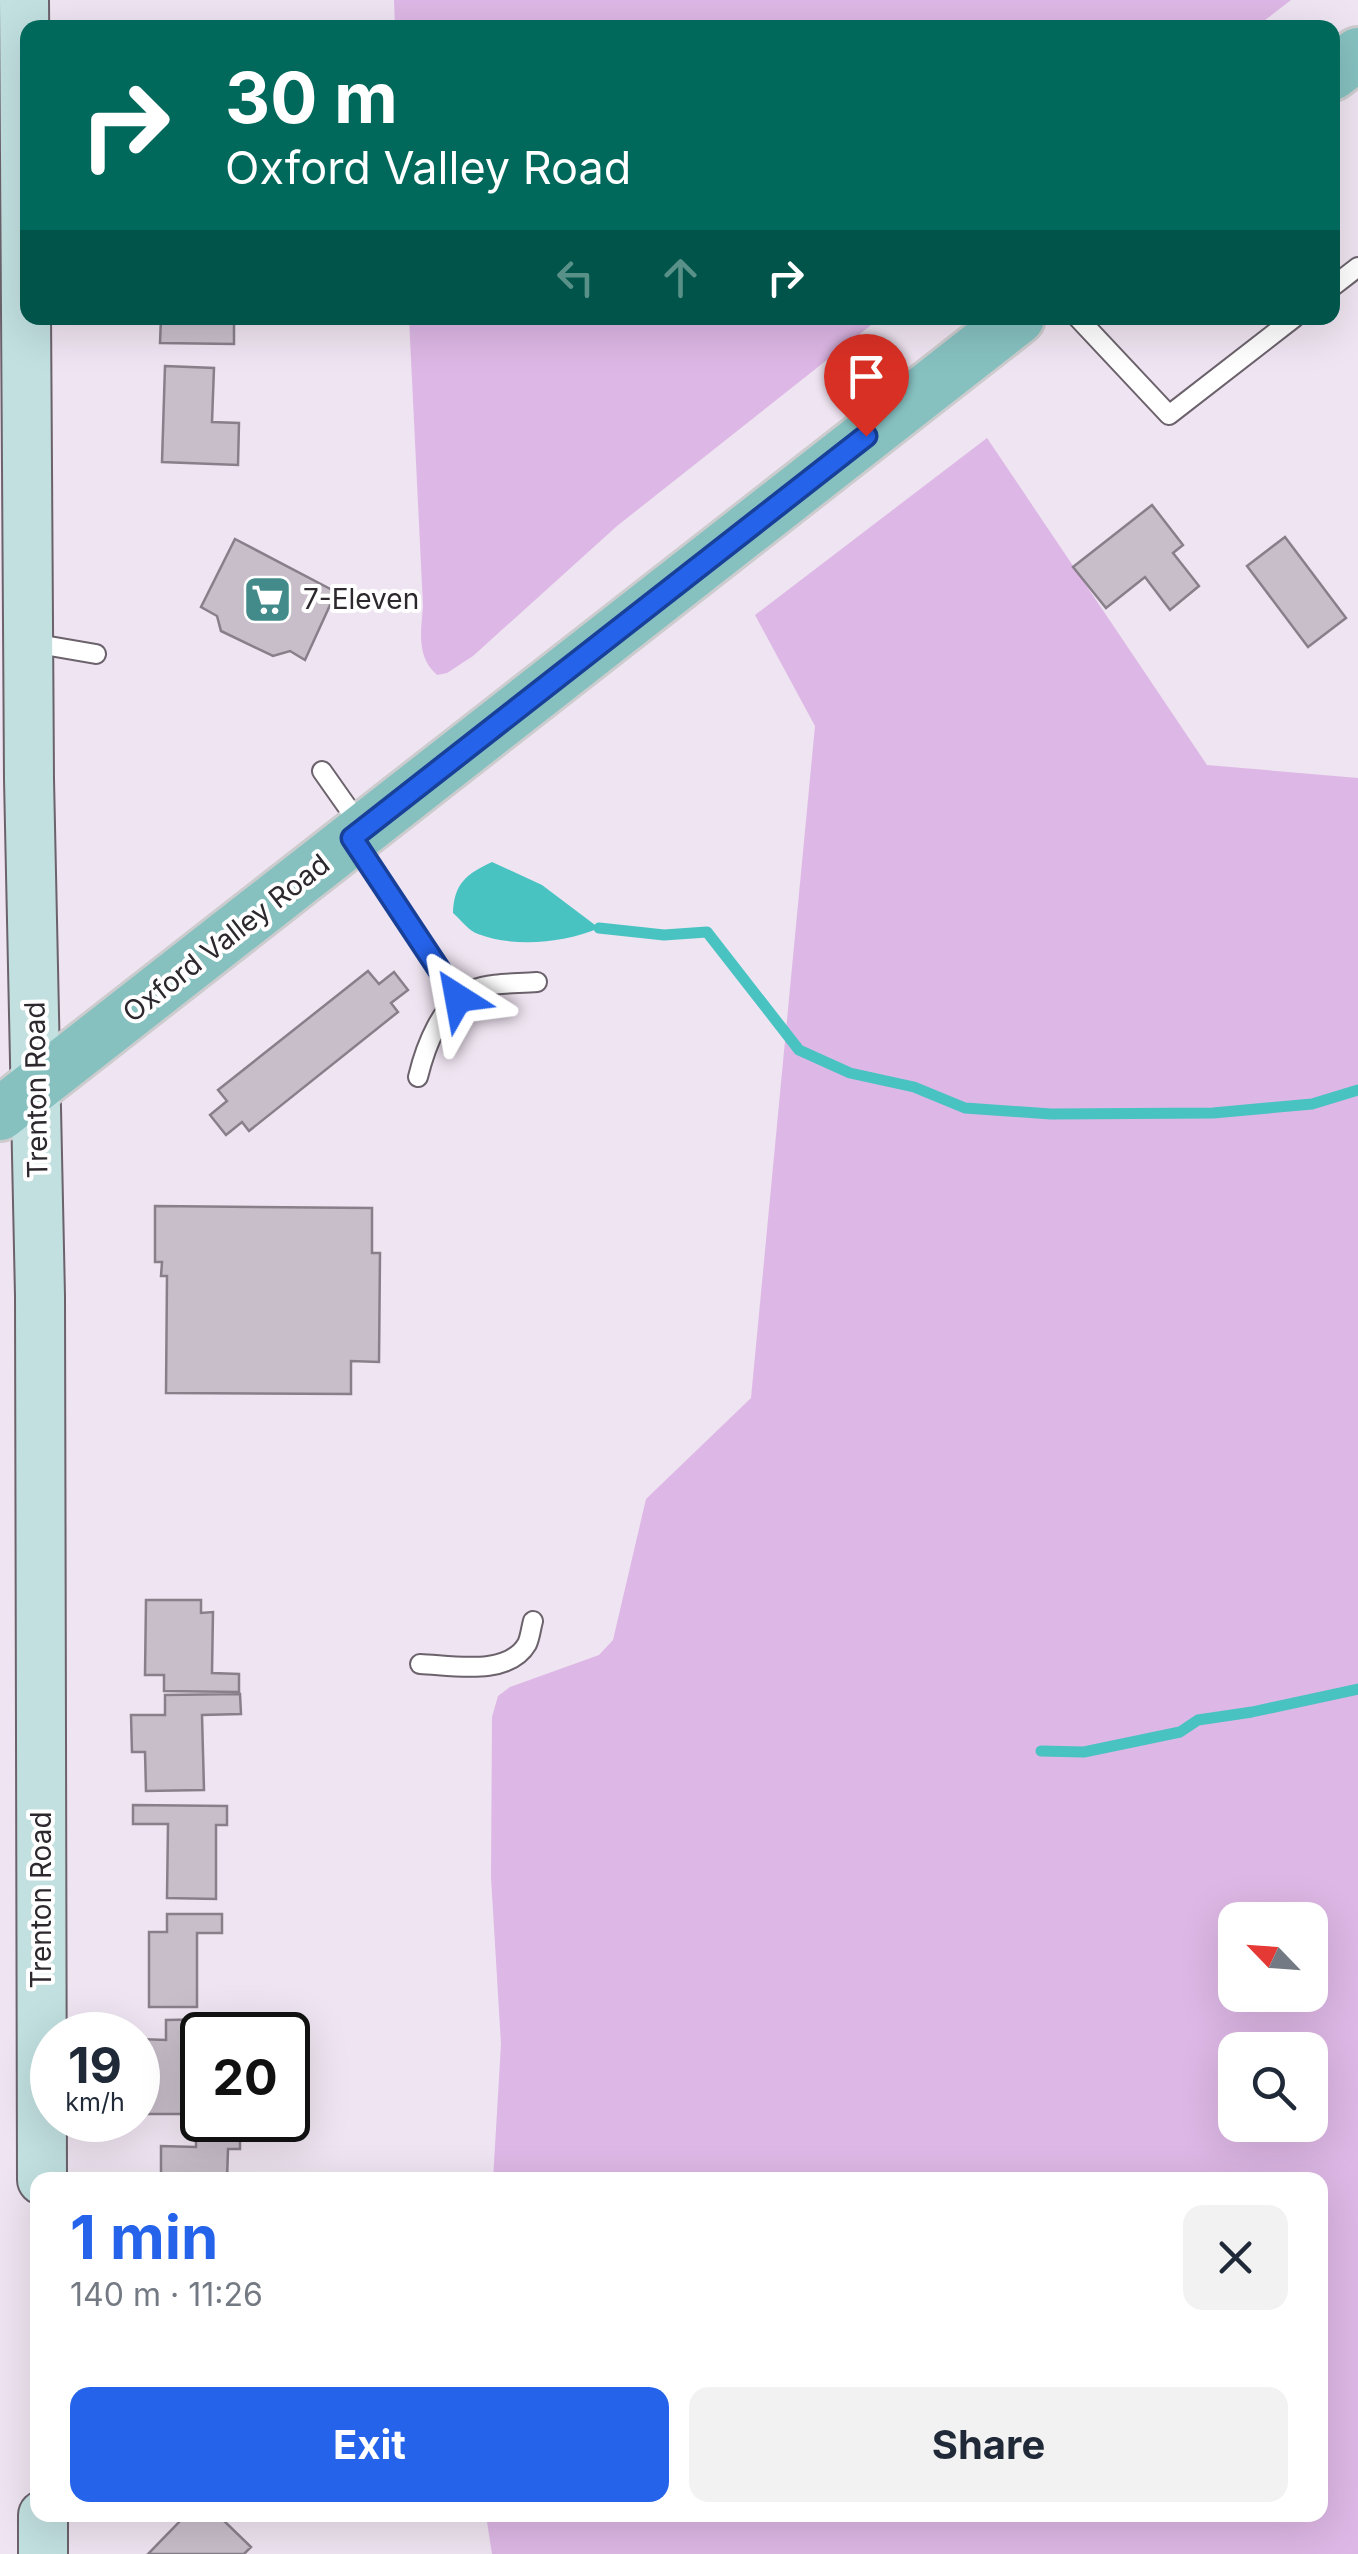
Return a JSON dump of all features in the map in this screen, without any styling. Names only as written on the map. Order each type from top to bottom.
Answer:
[{"type":"main road","name":"Trenton Road","points":[[27,325],[30,642],[18,1100],[40,1316],[42,2172]]},
{"type":"main road","name":"Oxford Valley Road","points":[[18,1100],[1009,325]]},
{"type":"main road","points":[[43,2522],[43,2554]]},
{"type":"lane","points":[[1084,325],[1154,403],[1170,415],[1285,325]]},
{"type":"lane","points":[[30,642],[96,654]]},
{"type":"lane","points":[[322,771],[458,998]]},
{"type":"lane","points":[[418,1077],[422,1057],[434,1033],[458,998],[492,985],[537,982]]},
{"type":"lane","points":[[420,1664],[483,1667],[512,1658],[527,1644],[533,1621]]},
{"type":"shaded area","points":[[394,0],[1291,0],[1265,20],[395,20]]},
{"type":"shaded area","points":[[409,325],[871,325],[617,526],[473,656],[447,673],[437,675],[426,660],[421,643],[423,606]]},
{"type":"shaded area","points":[[987,438],[1207,765],[1358,778],[1358,2554],[492,2554],[487,2522],[1328,2522],[1328,2172],[493,2172],[501,2044],[491,1877],[492,1717],[498,1696],[510,1687],[599,1655],[613,1640],[646,1499],[751,1398],[815,726],[755,615]]},
{"type":"water","points":[[492,862],[542,885],[599,928],[539,942],[508,941],[475,933],[453,913],[456,894],[468,876]]},
{"type":"building","points":[[161,325],[234,325],[234,344],[160,343]]},
{"type":"building","points":[[165,366],[214,368],[212,422],[239,423],[238,465],[162,462]]},
{"type":"building","points":[[1152,505],[1183,545],[1173,553],[1199,586],[1170,610],[1145,577],[1106,608],[1073,567]]},
{"type":"building","points":[[1285,537],[1346,618],[1308,647],[1247,566]]},
{"type":"building","name":"7-Eleven","points":[[235,539],[336,592],[305,660],[290,651],[273,656],[221,631],[217,616],[201,607]]},
{"type":"building","points":[[368,971],[379,984],[394,972],[408,990],[391,1003],[398,1012],[249,1131],[242,1122],[226,1135],[210,1115],[227,1101],[218,1090]]},
{"type":"building","points":[[155,1206],[372,1208],[372,1253],[380,1253],[379,1362],[351,1361],[351,1394],[166,1393],[167,1276],[161,1276],[162,1262],[155,1262]]},
{"type":"building","points":[[146,1600],[201,1600],[201,1613],[213,1612],[212,1673],[239,1674],[239,1692],[164,1691],[164,1675],[145,1675]]},
{"type":"building","points":[[240,1694],[241,1714],[202,1715],[204,1790],[146,1791],[145,1752],[132,1752],[131,1715],[165,1715],[165,1695]]},
{"type":"building","points":[[133,1805],[227,1806],[227,1825],[216,1825],[216,1899],[167,1898],[168,1824],[133,1824]]},
{"type":"building","points":[[167,1914],[222,1914],[222,1933],[197,1933],[197,2007],[149,2007],[149,1932],[167,1932]]},
{"type":"building","points":[[166,2020],[180,2020],[180,2114],[160,2114],[160,2040],[166,2040]]},
{"type":"building","points":[[240,2142],[240,2149],[228,2149],[227,2172],[161,2172],[161,2146]]},
{"type":"building","points":[[179,2522],[225,2522],[251,2547],[244,2554],[148,2554]]},
{"type":"waterway","points":[[599,928],[664,935],[707,932],[799,1050],[850,1073],[914,1087],[965,1108],[1051,1114],[1213,1113],[1312,1104],[1358,1090]]},
{"type":"waterway","points":[[1041,1751],[1084,1752],[1180,1732],[1198,1720],[1358,1689]]},
{"type":"place","name":"7-Eleven","points":[[268,599]]},
{"type":"route","points":[[458,998],[352,838],[866,436]]}]
